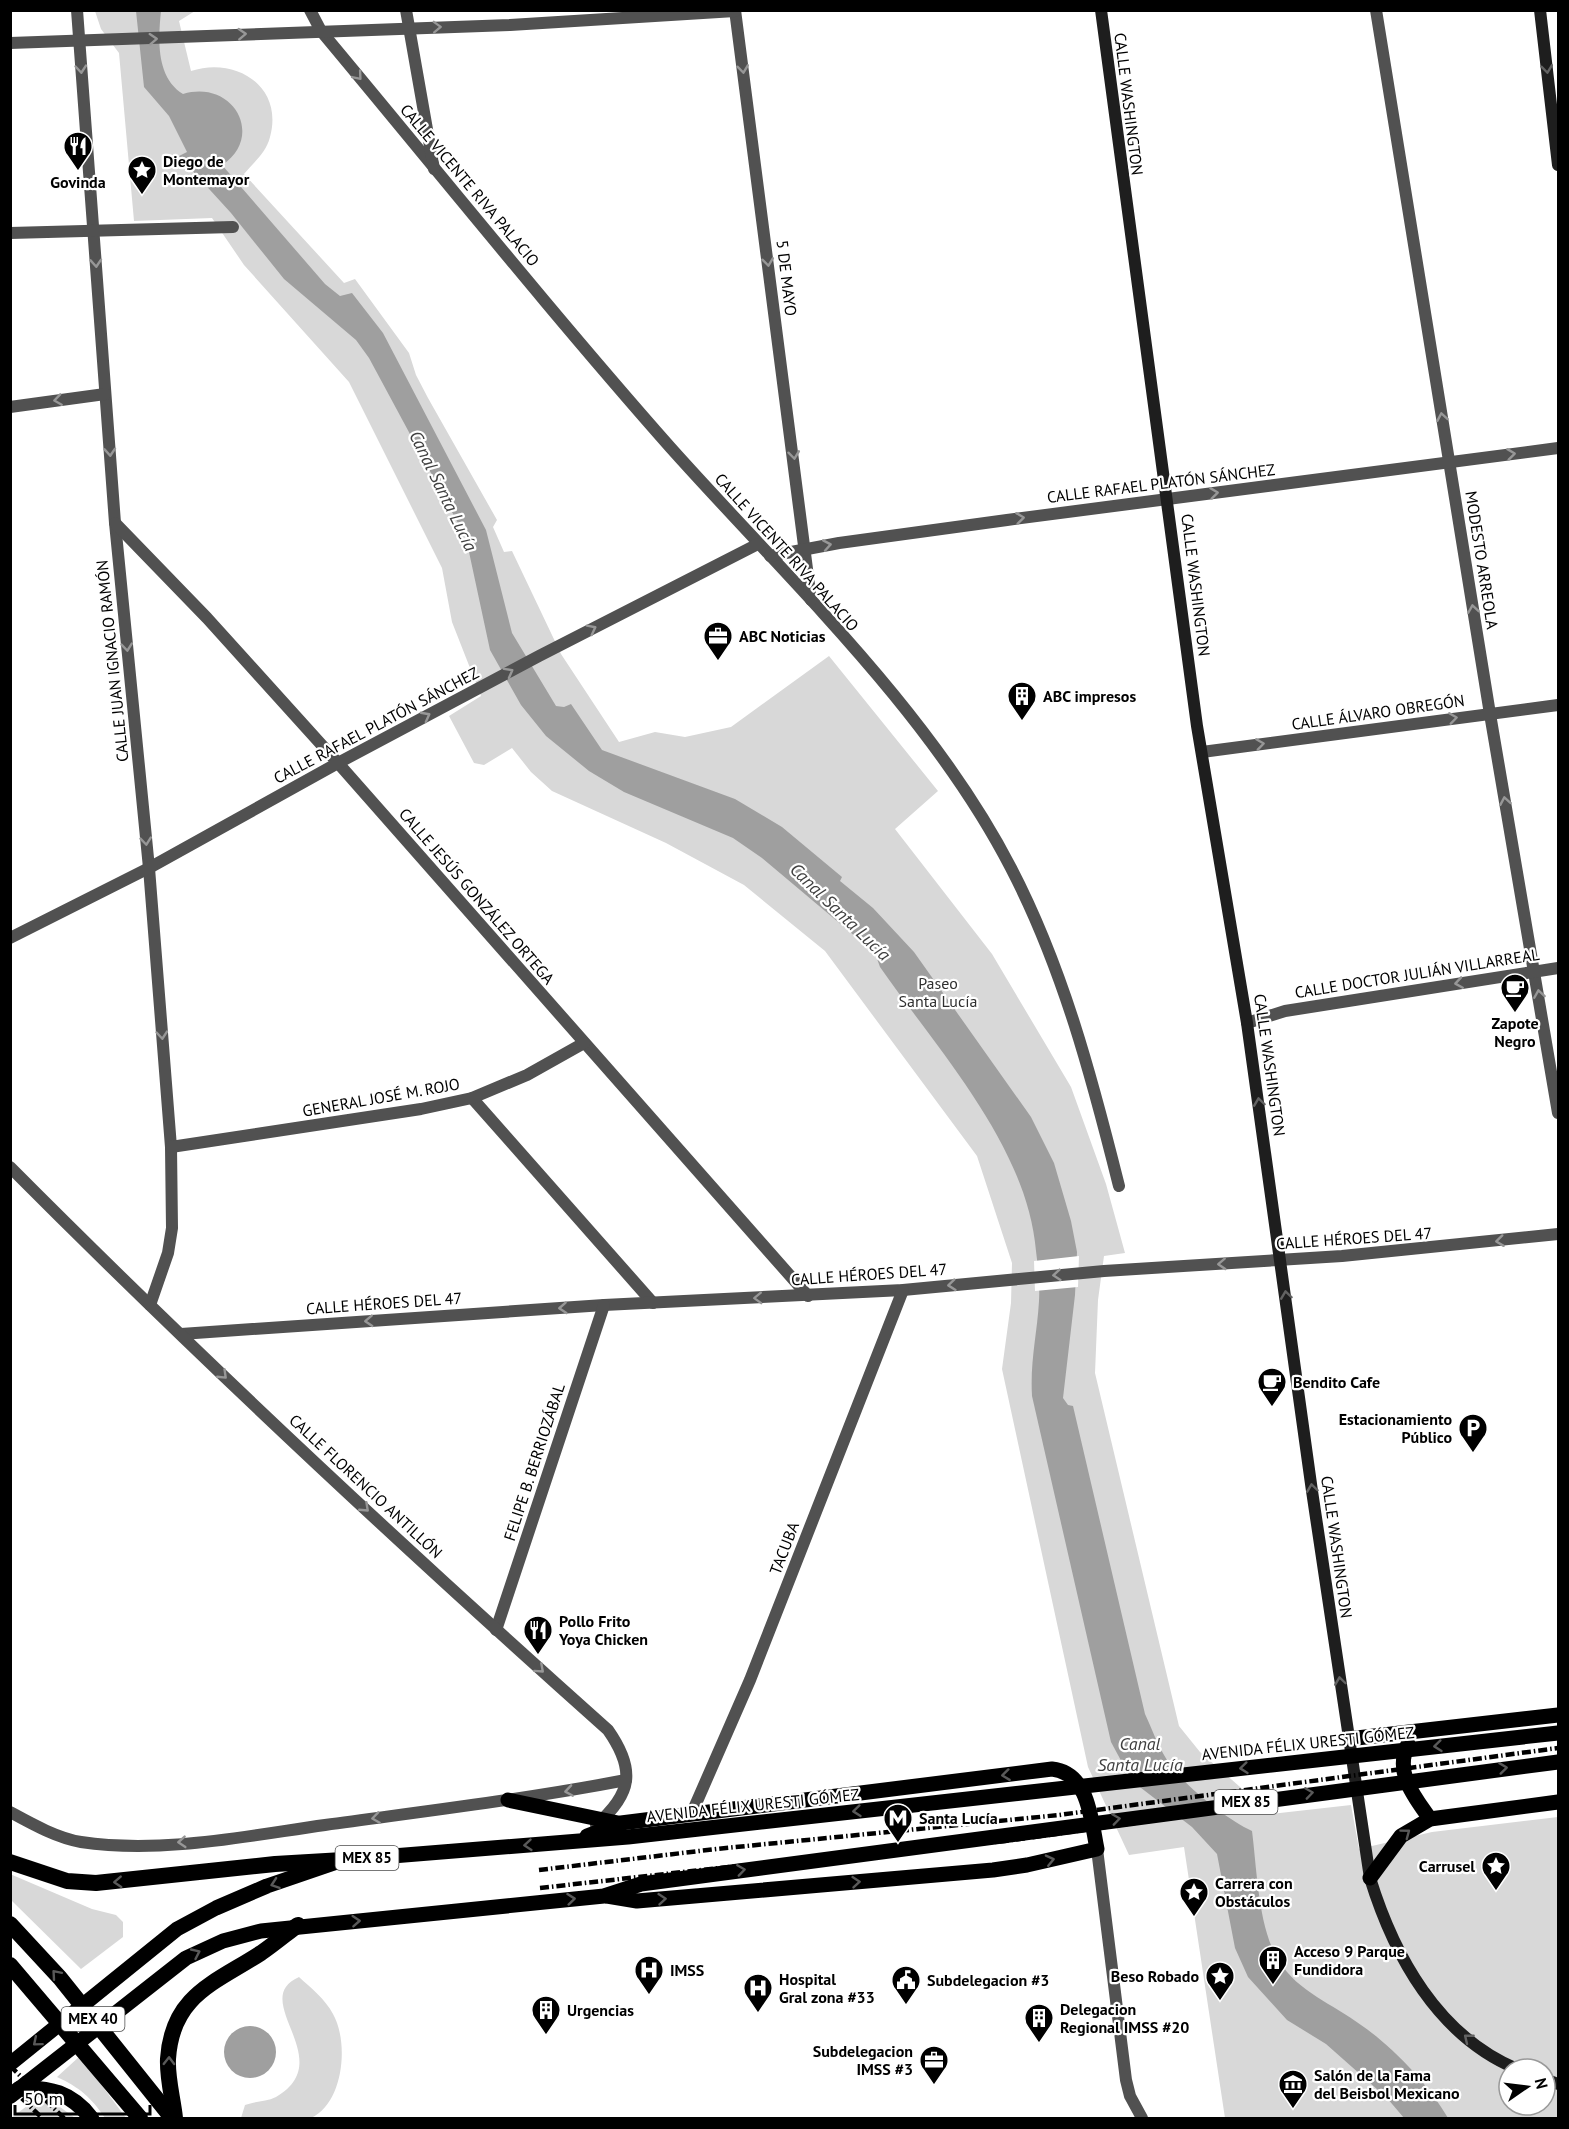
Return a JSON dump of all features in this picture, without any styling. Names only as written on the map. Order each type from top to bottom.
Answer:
[{"type":"highway","points":[[10,1862],[67,1881],[96,1883],[343,1860]]},
{"type":"highway","name":"MEX 40","points":[[10,1923],[60,1978],[174,2118]]},
{"type":"highway","points":[[174,2118],[168,2060],[176,2021],[187,2004],[204,1988],[261,1953],[298,1925]]},
{"type":"highway","points":[[10,1965],[140,2118]]},
{"type":"highway","points":[[15,2093],[39,2088],[62,2093],[74,2100],[91,2118]]},
{"type":"main road","name":"CALLE WASHINGTON","points":[[1101,10],[1202,752],[1248,1023],[1348,1739],[1370,1878],[1383,1921],[1405,1966],[1430,2001],[1467,2038],[1498,2057]]},
{"type":"main road","points":[[1540,10],[1558,165]]},
{"type":"main road","points":[[1348,1739],[1558,1715]]},
{"type":"main road","points":[[1419,1730],[1402,1755],[1403,1773],[1409,1789],[1430,1819]]},
{"type":"main road","name":"AVENIDA FÉLIX URESTI GÓMEZ","points":[[10,2064],[177,1929],[216,1908],[267,1886],[343,1860],[577,1841],[625,1830],[1558,1733]]},
{"type":"main road","name":"MEX 85","points":[[15,2093],[186,1958],[223,1941],[298,1925],[604,1896],[642,1884],[1558,1762]]},
{"type":"main road","points":[[508,1800],[602,1820],[625,1830],[691,1815],[1052,1769],[1063,1770],[1080,1784],[1097,1849],[1027,1865],[993,1870],[637,1901],[604,1896]]},
{"type":"main road","points":[[1370,1878],[1401,1836],[1430,1819],[1558,1802]]},
{"type":"street","name":"CALLE JUAN IGNACIO RAMÓN","points":[[77,10],[115,523],[149,868],[171,1147],[172,1228],[168,1253],[150,1305]]},
{"type":"street","name":"CALLE VICENTE RIVA PALACIO","points":[[310,10],[321,31],[434,171],[669,445],[811,600],[926,737],[973,803],[1010,866],[1036,920],[1074,1026],[1101,1113],[1119,1186]]},
{"type":"street","points":[[406,10],[434,171]]},
{"type":"street","name":"MODESTO ARREOLA","points":[[1376,10],[1490,714],[1558,1113]]},
{"type":"street","points":[[10,43],[409,28],[735,11]]},
{"type":"street","name":"5 DE MAYO","points":[[735,11],[811,600]]},
{"type":"street","points":[[10,233],[233,226]]},
{"type":"street","points":[[10,407],[105,394]]},
{"type":"street","name":"CALLE RAFAEL PLATÓN SÁNCHEZ","points":[[770,556],[806,549],[1168,499],[1558,448]]},
{"type":"street","name":"CALLE JESÚS GONZÁLEZ ORTEGA","points":[[115,523],[207,618],[338,763],[807,1296]]},
{"type":"street","name":"CALLE RAFAEL PLATÓN SÁNCHEZ","points":[[10,938],[149,868],[338,763],[539,656],[758,544]]},
{"type":"street","name":"CALLE ÁLVARO OBREGÓN","points":[[1202,752],[1558,705]]},
{"type":"street","name":"CALLE DOCTOR JULIÁN VILLARREAL","points":[[1248,1023],[1285,1011],[1558,968]]},
{"type":"street","name":"GENERAL JOSÉ M. ROJO","points":[[171,1147],[422,1110],[472,1098],[527,1075],[584,1043]]},
{"type":"street","points":[[472,1098],[653,1303]]},
{"type":"street","name":"CALLE FLORENCIO ANTILLÓN","points":[[10,1167],[150,1305],[495,1630],[608,1730],[621,1748],[626,1780]]},
{"type":"street","name":"CALLE HÉROES DEL 47","points":[[181,1334],[604,1305],[903,1290],[1104,1271],[1463,1246],[1558,1234]]},
{"type":"street","name":"TACUBA","points":[[691,1815],[750,1680],[903,1290]]},
{"type":"street","name":"FELIPE B. BERRIOZÁBAL","points":[[495,1630],[604,1305]]},
{"type":"street","points":[[10,1812],[34,1826],[80,1842],[159,1844],[213,1840],[508,1800],[626,1780],[623,1797],[602,1820],[577,1841]]},
{"type":"street","points":[[1097,1849],[1126,2080],[1130,2096],[1142,2118]]},
{"type":"green space","name":"Paseo Santa Lucía","points":[[95,11],[195,11],[179,21],[191,71],[208,67],[224,68],[252,79],[263,90],[270,103],[272,119],[270,137],[263,153],[244,174],[344,283],[355,279],[409,353],[416,375],[428,398],[497,520],[493,527],[504,552],[512,551],[561,654],[619,742],[655,732],[685,737],[731,727],[829,656],[938,791],[895,829],[992,954],[1071,1087],[1106,1184],[1125,1253],[1104,1256],[1098,1300],[1095,1373],[1179,1726],[1200,1752],[1271,1814],[1351,1805],[1359,1849],[1432,1832],[1558,1817],[1558,2118],[1225,2118],[1184,1847],[1129,1855],[1088,1767],[1002,1369],[1011,1303],[1012,1263],[977,1156],[825,951],[744,885],[666,843],[552,791],[531,772],[512,748],[484,765],[474,763],[449,716],[481,696],[452,622],[442,568],[349,382],[244,265],[212,218],[134,221],[119,53],[101,29]]},
{"type":"green space","points":[[10,1874],[92,1909],[116,1915],[123,1922],[123,1937],[81,1969],[11,1900]]},
{"type":"green space","points":[[299,1977],[326,2003],[338,2026],[342,2055],[337,2086],[331,2099],[311,2118],[288,2120],[241,2118],[245,2105],[276,2097],[293,2082],[299,2066],[298,2049],[282,2000],[286,1987]]},
{"type":"green space","points":[[80,2056],[126,2118],[105,2118],[84,2094],[57,2077]]},
{"type":"green space","points":[[41,2102],[56,2104],[75,2118],[11,2118],[27,2106]]},
{"type":"water","name":"Canal Santa Lucía","points":[[136,11],[161,11],[159,34],[161,57],[163,68],[174,87],[183,94],[201,92],[217,95],[229,102],[238,113],[242,126],[241,140],[235,153],[222,165],[325,284],[340,296],[352,293],[383,333],[486,530],[512,633],[556,706],[564,707],[571,704],[602,750],[735,799],[782,827],[842,877],[840,881],[873,908],[914,952],[1031,1117],[1054,1163],[1071,1221],[1077,1252],[1075,1295],[1063,1398],[1068,1405],[1073,1406],[1145,1714],[1164,1755],[1183,1780],[1218,1810],[1252,1831],[1260,1898],[1267,1932],[1279,1961],[1287,1972],[1306,1989],[1350,2017],[1385,2044],[1421,2080],[1448,2118],[1404,2118],[1387,2098],[1326,2044],[1287,2020],[1248,1977],[1235,1948],[1217,1854],[1192,1827],[1132,1781],[1111,1742],[1032,1396],[1039,1289],[1036,1251],[1029,1212],[1016,1174],[977,1102],[880,967],[875,953],[762,858],[733,838],[624,792],[589,771],[546,736],[521,705],[490,650],[466,538],[369,358],[356,340],[284,279],[231,213],[179,156],[187,152],[169,116],[144,87]]},
{"type":"water","points":[[250,2026],[260,2028],[268,2034],[274,2042],[276,2052],[274,2062],[268,2070],[260,2076],[250,2078],[240,2076],[232,2070],[226,2062],[224,2052],[226,2042],[232,2034],[240,2028]]},
{"type":"pier","points":[[1079,1256],[1078,1287],[1035,1291],[1034,1261]]},
{"type":"railway","points":[[539,1870],[716,1849],[1059,1815],[1558,1748]]},
{"type":"railway","points":[[540,1888],[719,1868],[1005,1841],[1558,1764]]},
{"type":"railway","points":[[10,2066],[64,2118]]},
{"type":"railway","points":[[10,2087],[42,2118]]},
{"type":"place","name":"Govinda","points":[[78,172]]},
{"type":"place","name":"Diego de Montemayor","points":[[142,196]]},
{"type":"place","name":"ABC Noticias","points":[[718,662]]},
{"type":"place","name":"ABC impresos","points":[[1022,722]]},
{"type":"place","name":"Zapote Negro","points":[[1515,1014]]},
{"type":"place","name":"Bendito Cafe","points":[[1272,1408]]},
{"type":"place","name":"Estacionamiento Público","points":[[1473,1454]]},
{"type":"place","name":"Pollo Frito Yoya Chicken","points":[[538,1656]]},
{"type":"place","name":"Santa Lucía","points":[[898,1844]]},
{"type":"place","name":"Carrusel","points":[[1496,1892]]},
{"type":"place","name":"Carrera con Obstáculos","points":[[1194,1918]]},
{"type":"place","name":"Acceso 9 Parque Fundidora","points":[[1273,1986]]},
{"type":"place","name":"IMSS","points":[[649,1996]]},
{"type":"place","name":"Beso Robado","points":[[1220,2002]]},
{"type":"place","name":"Subdelegacion #3","points":[[906,2006]]},
{"type":"place","name":"Hospital Gral zona #33","points":[[758,2014]]},
{"type":"place","name":"Urgencias","points":[[546,2036]]},
{"type":"place","name":"Delegacion Regional IMSS #20","points":[[1039,2044]]},
{"type":"place","name":"Subdelegacion IMSS #3","points":[[934,2086]]},
{"type":"place","name":"Salón de la Fama del Beisbol Mexicano","points":[[1293,2110]]}]
